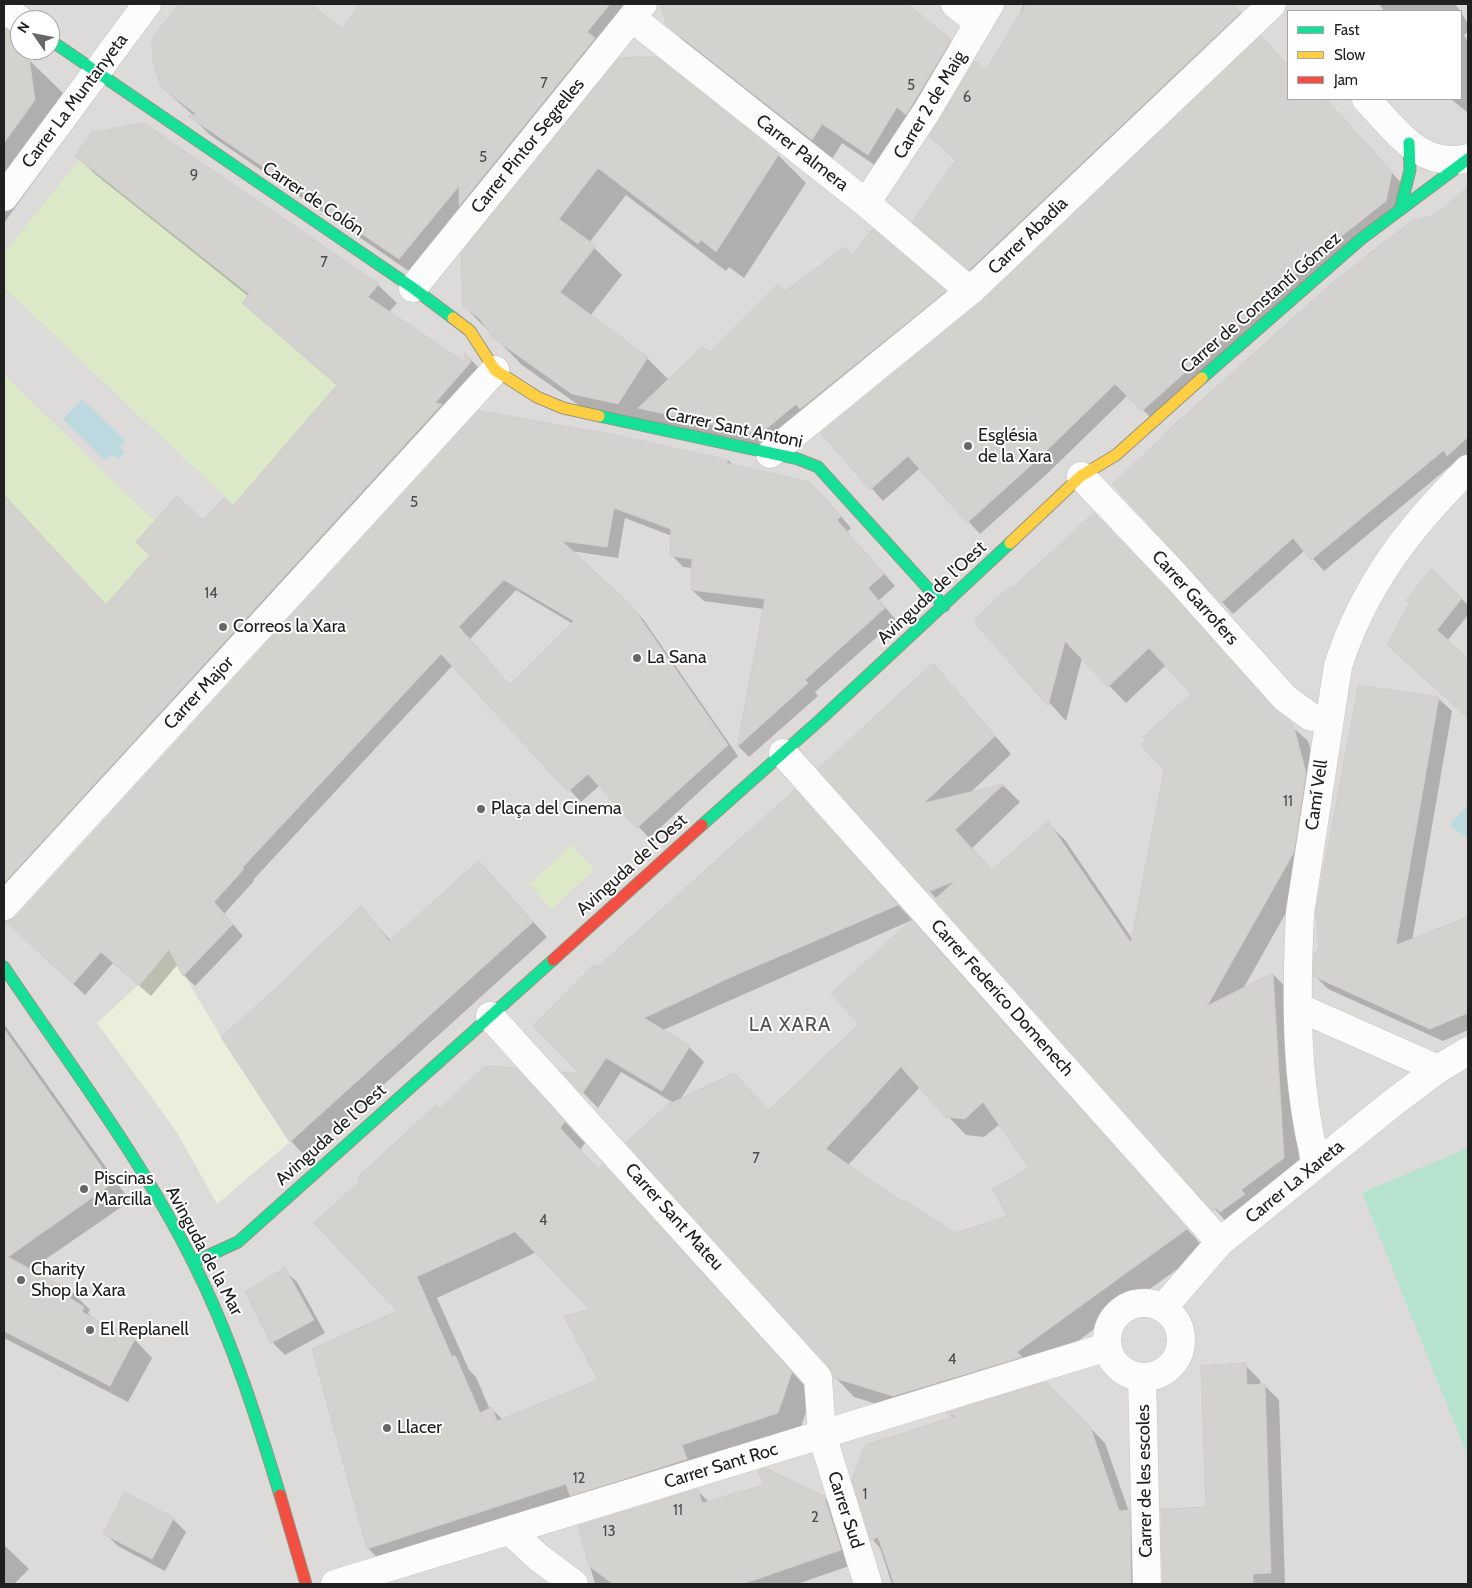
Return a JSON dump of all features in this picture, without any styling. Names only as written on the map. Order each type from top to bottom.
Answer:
[{"type":"main road","name":"Carrer de Colón","points":[[60,47],[413,288],[470,331],[496,370]]},
{"type":"main road","points":[[1400,210],[1410,170],[1409,143]]},
{"type":"main road","name":"Carrer de Constantí Gómez","points":[[1081,476],[1116,455],[1320,273],[1468,159]]},
{"type":"main road","name":"Carrer Sant Antoni","points":[[496,370],[537,397],[563,408],[808,462],[818,467],[944,606]]},
{"type":"main road","name":"Avinguda de l'Oest","points":[[194,1262],[238,1242],[783,753],[944,606],[1081,476]]},
{"type":"main road","name":"Avinguda de la Mar","points":[[4,967],[129,1149],[194,1262],[240,1364],[306,1584]]},
{"type":"street","name":"Carrer La Muntanyeta","points":[[4,197],[147,4]]},
{"type":"street","points":[[955,4],[984,13]]},
{"type":"street","name":"Carrer Abadia","points":[[770,454],[970,291],[1272,4]]},
{"type":"street","points":[[1278,4],[1287,13]]},
{"type":"street","name":"Carrer Palmera","points":[[638,11],[970,291]]},
{"type":"street","name":"Carrer Pintor Segrelles","points":[[413,288],[638,11]]},
{"type":"street","name":"Carrer 2 de Maig","points":[[866,203],[928,112],[984,13]]},
{"type":"street","points":[[1367,100],[1418,151],[1435,159],[1455,162],[1468,159]]},
{"type":"street","name":"Carrer Major","points":[[4,906],[496,370]]},
{"type":"street","name":"Camí Vell","points":[[1316,1163],[1303,1105],[1298,1007],[1300,913],[1328,724],[1341,658],[1349,632],[1386,566],[1411,530],[1468,469]]},
{"type":"street","name":"Carrer Garrofers","points":[[1081,476],[1175,575],[1285,698],[1311,718]]},
{"type":"street","name":"Carrer Federico Domenech","points":[[783,753],[1220,1242]]},
{"type":"street","points":[[1298,1007],[1438,1069]]},
{"type":"street","name":"Carrer Sant Mateu","points":[[490,1016],[818,1378],[822,1435]]},
{"type":"street","name":"Carrer La Xareta","points":[[1163,1308],[1220,1242],[1316,1163],[1438,1069],[1468,1051]]},
{"type":"street","points":[[1152,1303],[1163,1308],[1172,1316],[1178,1326],[1181,1338],[1180,1350],[1174,1361],[1165,1370],[1154,1376],[1142,1377],[1130,1374],[1119,1368],[1107,1347],[1110,1323],[1118,1313],[1128,1306],[1152,1303]]},
{"type":"street","name":"Carrer Sant Roc","points":[[335,1584],[1107,1347]]},
{"type":"street","name":"Carrer de les escoles","points":[[1142,1377],[1147,1584]]},
{"type":"street","name":"Carrer Sud","points":[[822,1435],[868,1584]]},
{"type":"street","points":[[510,1531],[538,1557],[574,1584]]},
{"type":"shaded area","points":[[4,4],[1468,4],[1468,1584],[4,1584]]},
{"type":"green space","points":[[80,159],[249,294],[242,303],[338,385],[259,529],[4,288],[4,253]]},
{"type":"green space","points":[[4,375],[155,521],[151,555],[108,608],[4,495]]},
{"type":"green space","points":[[572,845],[594,870],[551,909],[529,884]]},
{"type":"green space","points":[[170,951],[221,1037],[290,1142],[217,1204],[176,1131],[97,1023],[138,985]]},
{"type":"green space","points":[[1468,1148],[1468,1449],[1465,1450],[1362,1193]]},
{"type":"water","points":[[82,399],[125,440],[119,447],[124,452],[120,459],[111,455],[105,460],[63,419]]},
{"type":"water","points":[[1468,804],[1468,840],[1450,825]]},
{"type":"building","points":[[179,4],[310,4],[342,28],[360,4],[610,4],[587,32],[595,38],[459,206],[459,186],[399,259],[188,116],[196,114],[161,87],[153,61],[152,39]]},
{"type":"building","points":[[661,4],[908,4],[951,40],[906,115],[897,107],[868,155],[822,124],[812,140],[667,26]]},
{"type":"building","points":[[1026,4],[1233,4],[1241,12],[969,270],[912,222],[956,160],[929,136],[975,61],[986,70]]},
{"type":"building","points":[[4,28],[10,31],[10,60],[29,60],[35,100],[4,143]]},
{"type":"building","points":[[1261,36],[1287,64],[1287,100],[1327,100],[1392,172],[1386,201],[1310,261],[1142,411],[1115,384],[1037,460],[967,523],[908,456],[870,490],[821,433],[981,302]]},
{"type":"building","points":[[657,57],[779,154],[716,252],[701,240],[698,244],[598,168],[559,219],[596,246],[560,292],[648,357],[618,404],[572,394],[493,338],[480,319],[463,306],[461,253],[619,58]]},
{"type":"building","points":[[144,123],[379,284],[368,297],[465,362],[465,352],[471,362],[435,403],[442,404],[4,883],[4,495],[106,605],[150,555],[136,542],[177,496],[203,520],[224,498],[233,506],[337,385],[242,303],[249,294],[75,156],[91,133]]},
{"type":"building","points":[[1468,187],[1468,437],[1447,456],[1444,450],[1311,560],[1293,538],[1221,603],[1112,484],[1165,433],[1330,285],[1410,222],[1436,214]]},
{"type":"building","points":[[873,229],[946,291],[800,409],[796,404],[759,435],[638,408],[702,347],[710,352],[778,284],[785,291],[845,247],[852,255]]},
{"type":"building","points":[[479,411],[611,434],[729,460],[726,463],[810,482],[841,516],[837,520],[884,574],[868,588],[885,608],[805,680],[808,683],[737,747],[765,599],[691,590],[692,559],[670,556],[671,529],[614,508],[607,547],[562,541],[632,606],[728,745],[637,828],[588,774],[568,792],[441,654],[242,868],[244,869],[214,902],[233,924],[183,976],[169,950],[139,986],[101,952],[73,984],[5,921],[16,917]],"holes":[[[504,580],[574,621],[510,685],[459,627]]]},
{"type":"building","points":[[1094,513],[1164,586],[1273,708],[1293,724],[1306,773],[1294,852],[1207,1006],[1273,973],[1284,1158],[1241,1190],[1245,1194],[1220,1212],[1216,1208],[1213,1211],[935,899],[955,881],[928,892],[818,769],[933,663],[995,736],[924,803],[1004,784],[955,830],[992,870],[1048,821],[1131,943],[1164,770],[1141,745],[1146,740],[1143,737],[1191,694],[1149,648],[1108,687],[1065,641],[1048,706],[975,623],[977,622],[975,619],[1010,586],[1012,588]]},
{"type":"building","points":[[1431,569],[1462,598],[1437,630],[1468,659],[1468,718],[1387,645],[1409,603],[1406,601]]},
{"type":"building","points":[[1359,685],[1439,697],[1396,945],[1468,917],[1468,1013],[1430,1029],[1313,976],[1314,953],[1319,950],[1316,910]]},
{"type":"building","points":[[795,790],[898,905],[729,978],[644,1018],[690,1046],[662,1091],[606,1058],[582,1094],[562,1072],[579,1073],[533,1026],[594,964],[597,967]]},
{"type":"building","points":[[479,861],[533,922],[290,1142],[221,1037],[271,993],[361,906],[389,941]]},
{"type":"building","points":[[912,920],[1187,1229],[1017,1352],[1022,1357],[893,1396],[834,1378],[830,1368],[626,1143],[667,1105],[734,1073],[769,1110],[859,1024],[831,994]],"holes":[[[901,1067],[945,1117],[965,1119],[983,1102],[1029,1168],[992,1189],[1008,1216],[956,1233],[904,1200],[903,1202],[826,1149]]]},
{"type":"building","points":[[4,1029],[113,1183],[8,1257],[73,1292],[70,1298],[84,1307],[82,1312],[135,1339],[110,1386],[4,1331]]},
{"type":"building","points":[[485,1066],[516,1068],[565,1122],[560,1128],[598,1169],[603,1164],[792,1372],[778,1413],[682,1445],[687,1459],[570,1496],[566,1484],[367,1549],[312,1349],[397,1311],[314,1223],[360,1181],[357,1178],[436,1105],[439,1109]],"holes":[[[515,1232],[590,1309],[564,1316],[598,1380],[497,1421],[492,1407],[480,1413],[455,1355],[452,1357],[417,1277]]]},
{"type":"building","points":[[285,1268],[314,1320],[271,1343],[245,1292]]},
{"type":"building","points":[[1246,1363],[1247,1385],[1265,1384],[1271,1573],[1253,1574],[1253,1584],[1163,1584],[1161,1509],[1206,1507],[1201,1366]]},
{"type":"building","points":[[1046,1382],[1090,1426],[1119,1511],[1130,1510],[1131,1584],[894,1584],[878,1537],[871,1540],[852,1480],[865,1445],[956,1416],[946,1413]]},
{"type":"building","points":[[765,1468],[824,1496],[841,1550],[743,1584],[613,1584],[589,1566],[578,1526],[698,1489],[702,1503],[764,1485],[758,1471]]},
{"type":"building","points":[[125,1492],[174,1518],[152,1559],[103,1534]]},
{"type":"traffic: fast","points":[[60,47],[413,288],[453,318]]},
{"type":"traffic: fast","points":[[1400,210],[1410,170],[1409,143]]},
{"type":"traffic: fast","points":[[1202,378],[1361,239],[1468,159]]},
{"type":"traffic: fast","points":[[599,416],[798,459],[818,467],[944,606]]},
{"type":"traffic: fast","points":[[702,825],[821,719],[1010,543]]},
{"type":"traffic: fast","points":[[194,1262],[238,1242],[553,960]]},
{"type":"traffic: fast","points":[[4,967],[128,1149],[174,1225],[220,1320],[231,1348],[252,1406],[280,1495]]},
{"type":"traffic: slow","points":[[453,318],[470,331],[495,370],[537,397],[563,408],[599,416]]},
{"type":"traffic: slow","points":[[1010,543],[1081,476],[1116,455],[1202,378]]},
{"type":"traffic: jam","points":[[553,960],[702,825]]},
{"type":"traffic: jam","points":[[280,1495],[306,1584]]},
{"type":"place","name":"Església de la Xara","points":[[968,446]]},
{"type":"place","name":"Correos la Xara","points":[[223,627]]},
{"type":"place","name":"La Sana","points":[[637,658]]},
{"type":"place","name":"Plaça del Cinema","points":[[481,809]]},
{"type":"place","name":"Piscinas Marcilla","points":[[84,1189]]},
{"type":"place","name":"Charity Shop la Xara","points":[[21,1280]]},
{"type":"place","name":"El Replanell","points":[[90,1330]]},
{"type":"place","name":"Llacer","points":[[387,1428]]},
{"type":"district","name":"LA XARA","points":[[790,1025]]}]
